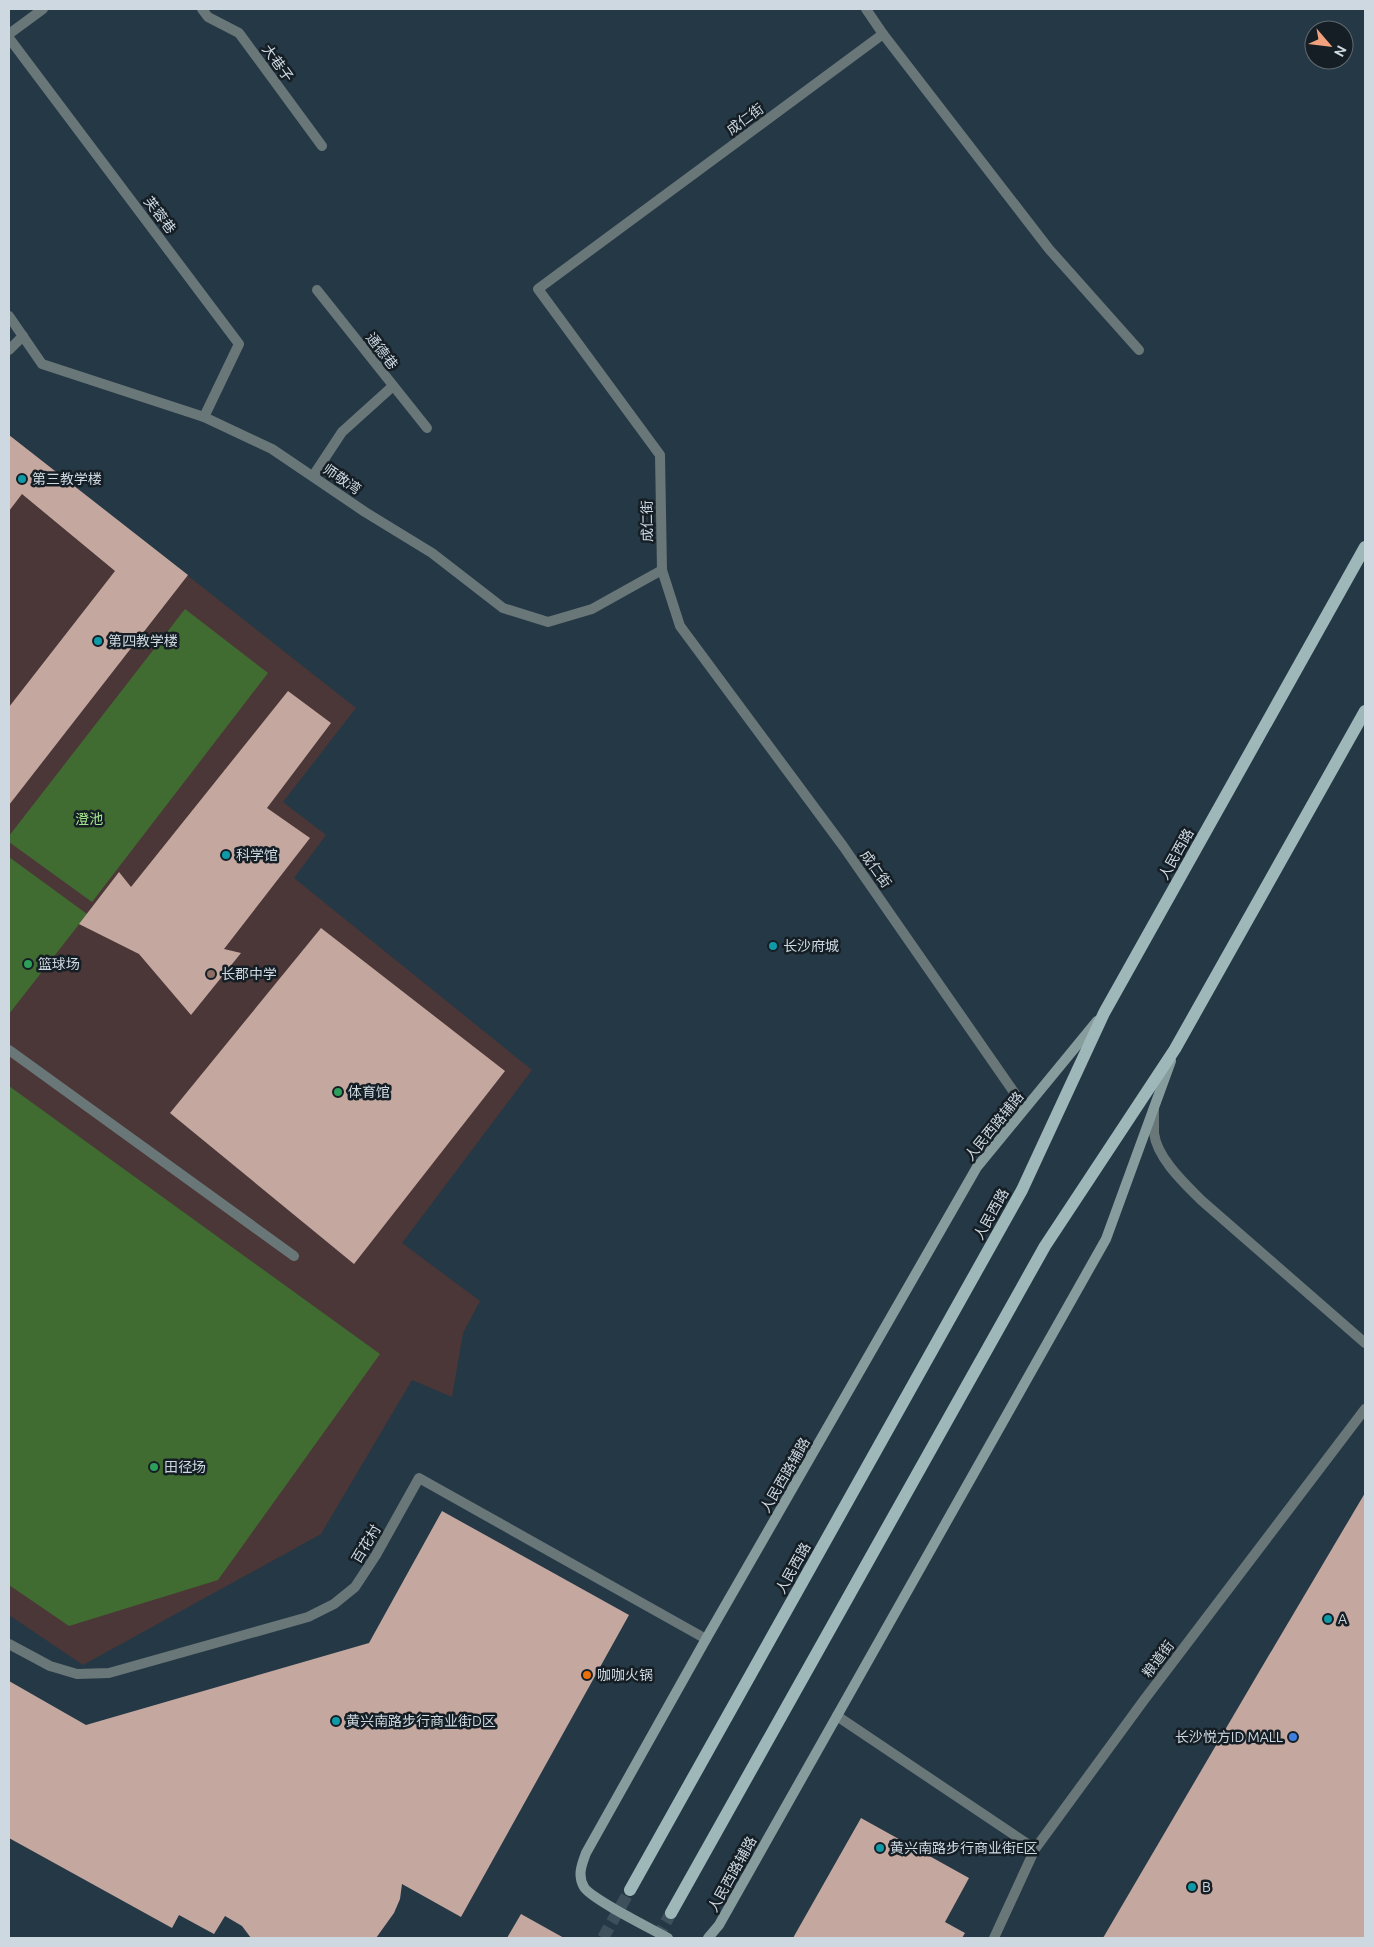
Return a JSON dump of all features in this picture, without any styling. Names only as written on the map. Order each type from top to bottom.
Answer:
[{"type":"main road","name":"人民西路","points":[[630,1890],[1022,1190],[1104,1013],[1365,547]]},
{"type":"main road","points":[[671,1913],[1045,1246],[1175,1049],[1365,711]]},
{"type":"street","points":[[9,34],[42,9]]},
{"type":"street","name":"大巷子","points":[[202,9],[208,17],[239,32],[322,146]]},
{"type":"street","points":[[866,9],[882,34],[1049,249],[1140,350]]},
{"type":"street","name":"成仁街","points":[[882,34],[538,289],[660,455],[662,570],[680,626],[842,846],[1026,1108]]},
{"type":"street","name":"芙蓉巷","points":[[9,38],[239,344],[204,417]]},
{"type":"street","name":"通德巷","points":[[317,290],[427,428]]},
{"type":"street","name":"师敬湾","points":[[9,316],[42,364],[204,417],[272,449],[365,512],[432,553],[503,608],[548,622],[592,610],[662,570]]},
{"type":"street","points":[[9,350],[23,336]]},
{"type":"street","points":[[313,476],[342,432],[392,386]]},
{"type":"street","name":"人民西路辅路","points":[[668,1938],[598,1899],[584,1887],[579,1870],[586,1853],[706,1639],[977,1167],[1104,1013]]},
{"type":"street","name":"人民西路辅路","points":[[708,1938],[719,1925],[1106,1239],[1175,1049]]},
{"type":"street","points":[[9,1050],[294,1256]]},
{"type":"street","points":[[1154,1106],[1154,1135],[1165,1159],[1180,1179],[1201,1200],[1365,1343]]},
{"type":"street","name":"粮道街","points":[[994,1938],[1034,1849],[1144,1700],[1365,1409]]},
{"type":"street","name":"百花村","points":[[9,1644],[50,1666],[78,1674],[109,1673],[308,1617],[334,1604],[355,1587],[376,1555],[419,1478],[706,1639]]},
{"type":"street","points":[[837,1716],[1034,1849]]},
{"type":"shaded area","name":"长郡中学","points":[[9,435],[356,708],[283,802],[326,835],[294,878],[532,1070],[402,1243],[480,1301],[463,1333],[452,1397],[412,1380],[321,1534],[83,1665],[9,1615]]},
{"type":"green space","name":"澄池","points":[[185,609],[268,673],[92,902],[9,842],[9,836]]},
{"type":"green space","name":"篮球场","points":[[9,857],[87,914],[9,1014]]},
{"type":"green space","name":"田径场","points":[[9,1086],[380,1354],[218,1580],[69,1626],[9,1585]]},
{"type":"building","name":"第四教学楼","points":[[9,435],[188,575],[9,805],[9,707],[115,571],[22,494],[9,511]]},
{"type":"building","name":"科学馆","points":[[288,691],[331,723],[267,808],[310,838],[224,949],[241,953],[191,1015],[139,954],[79,924],[119,872],[131,887]]},
{"type":"building","name":"体育馆","points":[[321,928],[505,1071],[354,1264],[170,1113]]},
{"type":"building","name":"长沙悦方ID MALL","points":[[1365,1493],[1365,1938],[1103,1938],[1259,1672]]},
{"type":"building","name":"黄兴南路步行商业街D区","points":[[442,1511],[629,1615],[461,1917],[402,1884],[400,1899],[394,1913],[376,1938],[251,1938],[242,1926],[225,1916],[214,1934],[179,1915],[172,1928],[9,1838],[9,1681],[86,1725],[369,1643]]},
{"type":"building","name":"黄兴南路步行商业街E区","points":[[861,1818],[969,1878],[945,1922],[965,1933],[962,1938],[793,1938]]},
{"type":"building","points":[[521,1914],[564,1938],[507,1938]]},
{"type":"tunnel","points":[[603,1938],[630,1890]]},
{"type":"tunnel","points":[[657,1938],[671,1913]]},
{"type":"place","name":"第三教学楼","points":[[22,479]]},
{"type":"place","name":"第四教学楼","points":[[98,641]]},
{"type":"place","name":"科学馆","points":[[226,855]]},
{"type":"place","name":"长沙府城","points":[[773,946]]},
{"type":"place","name":"篮球场","points":[[28,964]]},
{"type":"place","name":"长郡中学","points":[[211,974]]},
{"type":"place","name":"体育馆","points":[[338,1092]]},
{"type":"place","name":"田径场","points":[[154,1467]]},
{"type":"place","name":"A","points":[[1328,1619]]},
{"type":"place","name":"咖咖火锅","points":[[587,1675]]},
{"type":"place","name":"黄兴南路步行商业街D区","points":[[336,1721]]},
{"type":"place","name":"长沙悦方ID MALL","points":[[1293,1737]]},
{"type":"place","name":"黄兴南路步行商业街E区","points":[[880,1848]]},
{"type":"place","name":"B","points":[[1192,1887]]}]
